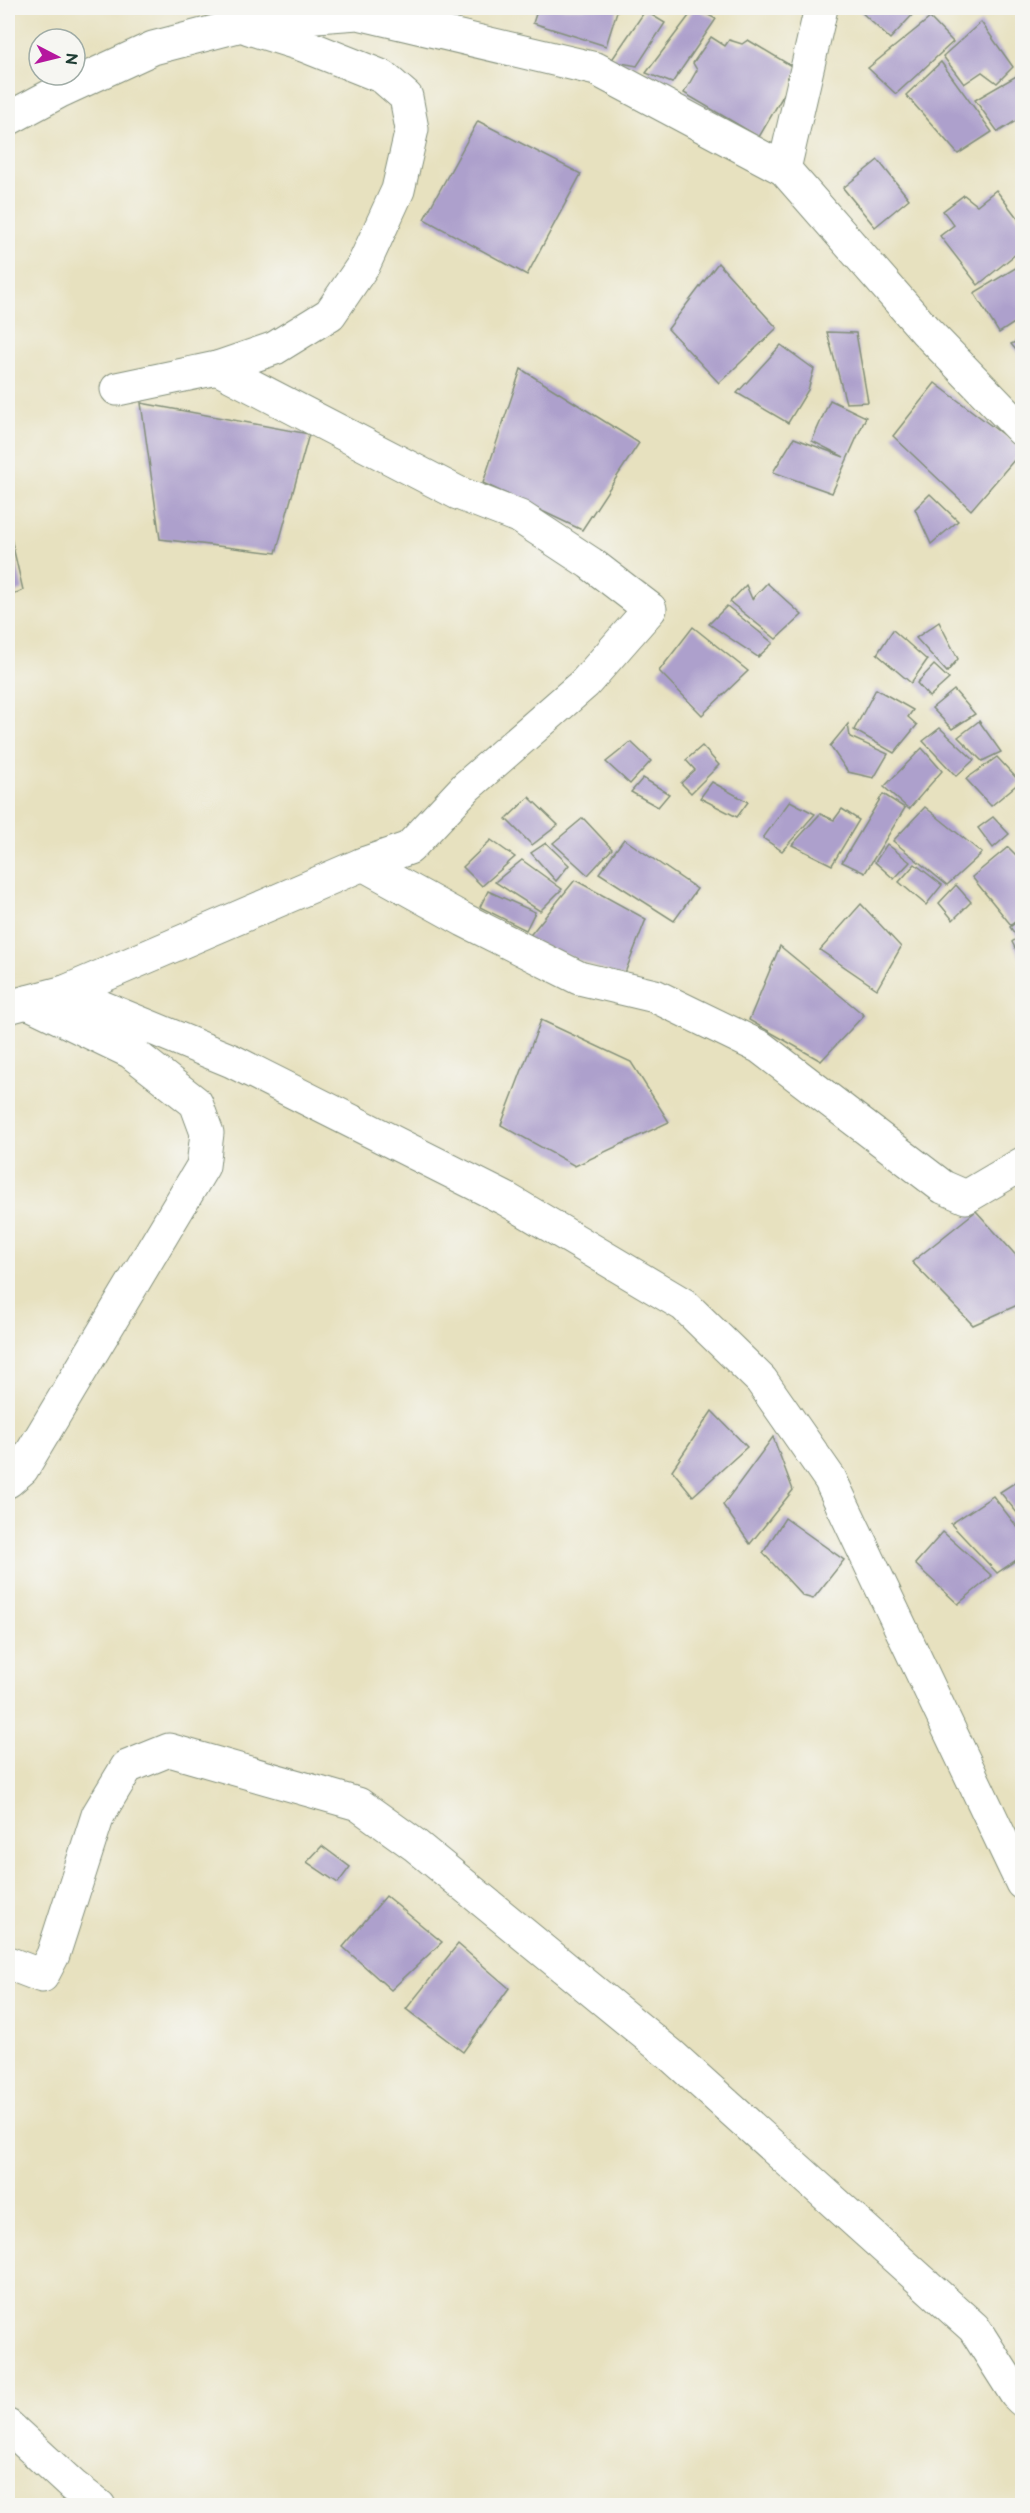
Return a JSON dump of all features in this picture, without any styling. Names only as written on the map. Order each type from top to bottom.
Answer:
[{"type":"street","points":[[784,169],[821,8]]},
{"type":"street","points":[[8,119],[60,91],[153,48],[261,20],[358,13],[596,69],[784,169],[925,330],[1023,430]]},
{"type":"street","points":[[117,389],[217,368],[275,348],[330,314],[364,264],[398,190],[412,129],[406,97],[383,77],[303,45],[242,25]]},
{"type":"street","points":[[17,1005],[65,992],[363,864],[409,848],[467,786],[585,684],[650,609],[590,563],[520,517],[458,493],[217,368]]},
{"type":"street","points":[[363,864],[464,920],[579,978],[655,996],[760,1047],[943,1187],[966,1197],[1023,1164]]},
{"type":"street","points":[[65,992],[232,1061],[506,1198],[684,1305],[761,1380],[830,1479],[1023,1883]]},
{"type":"street","points":[[8,1481],[22,1469],[203,1166],[207,1133],[196,1103],[131,1052],[17,1005]]},
{"type":"street","points":[[8,1963],[42,1976],[53,1955],[98,1815],[127,1767],[170,1750],[358,1804],[415,1845],[688,2071],[974,2328],[1016,2394],[1023,2400]]},
{"type":"street","points":[[8,2426],[73,2486],[99,2505]]},
{"type":"building","points":[[538,8],[618,8],[606,46],[533,23]]},
{"type":"building","points":[[695,8],[716,19],[672,83],[646,73]]},
{"type":"building","points":[[857,8],[914,8],[917,10],[890,39]]},
{"type":"building","points":[[645,11],[665,23],[637,66],[611,61]]},
{"type":"building","points":[[930,18],[953,42],[896,94],[868,68]]},
{"type":"building","points":[[981,22],[1013,67],[997,83],[982,72],[964,84],[943,56]]},
{"type":"building","points":[[711,37],[725,46],[729,40],[742,44],[748,40],[798,70],[759,137],[684,93],[697,70],[693,63]]},
{"type":"building","points":[[941,62],[992,132],[958,154],[906,95]]},
{"type":"building","points":[[1018,75],[1022,80],[1022,117],[998,132],[975,100]]},
{"type":"building","points":[[478,121],[581,174],[527,275],[424,219]]},
{"type":"building","points":[[878,160],[909,199],[875,227],[843,188]]},
{"type":"building","points":[[996,190],[1022,224],[1022,249],[978,285],[940,236],[954,225],[943,211],[964,195],[977,205]]},
{"type":"building","points":[[718,263],[777,328],[719,383],[668,329]]},
{"type":"building","points":[[1022,264],[1022,318],[999,333],[974,293]]},
{"type":"building","points":[[827,332],[856,333],[868,402],[846,403]]},
{"type":"building","points":[[1022,339],[1022,357],[1011,344]]},
{"type":"building","points":[[781,345],[814,369],[808,390],[788,423],[737,393]]},
{"type":"building","points":[[521,369],[639,443],[582,530],[483,483]]},
{"type":"building","points":[[935,383],[1022,449],[971,510],[893,436]]},
{"type":"building","points":[[830,400],[866,417],[832,493],[773,472],[794,438],[844,457],[812,441]]},
{"type":"building","points":[[141,403],[309,434],[276,553],[160,539]]},
{"type":"building","points":[[930,494],[958,521],[931,544],[915,509]]},
{"type":"building","points":[[8,525],[23,590],[8,597]]},
{"type":"building","points":[[767,583],[802,615],[776,639],[730,602],[746,585],[752,599]]},
{"type":"building","points":[[727,606],[773,643],[758,657],[709,624]]},
{"type":"building","points":[[939,622],[958,659],[947,672],[916,638]]},
{"type":"building","points":[[693,627],[748,671],[702,715],[659,671]]},
{"type":"building","points":[[893,630],[927,660],[911,683],[877,654]]},
{"type":"building","points":[[934,665],[949,679],[929,697],[917,683]]},
{"type":"building","points":[[876,689],[913,710],[908,717],[917,725],[894,753],[854,730]]},
{"type":"building","points":[[954,690],[975,714],[952,729],[932,708]]},
{"type":"building","points":[[979,721],[1001,752],[982,761],[958,737]]},
{"type":"building","points":[[848,724],[850,737],[888,754],[874,778],[848,772],[830,746]]},
{"type":"building","points":[[940,728],[974,760],[956,776],[923,741]]},
{"type":"building","points":[[631,742],[651,761],[630,784],[606,762]]},
{"type":"building","points":[[702,746],[719,765],[691,793],[681,783],[695,770],[686,760]]},
{"type":"building","points":[[922,748],[942,771],[909,809],[884,787]]},
{"type":"building","points":[[997,757],[1020,782],[991,806],[966,779]]},
{"type":"building","points":[[643,778],[669,794],[658,807],[631,792]]},
{"type":"building","points":[[712,782],[748,802],[737,817],[700,798]]},
{"type":"building","points":[[883,794],[905,808],[865,873],[842,862]]},
{"type":"building","points":[[529,797],[558,825],[532,845],[506,819]]},
{"type":"building","points":[[790,801],[815,814],[782,851],[763,838]]},
{"type":"building","points":[[925,807],[982,853],[947,885],[893,841]]},
{"type":"building","points":[[842,809],[859,820],[832,865],[792,845],[820,814],[834,820]]},
{"type":"building","points":[[993,817],[1009,834],[993,848],[978,828]]},
{"type":"building","points":[[583,818],[612,849],[588,875],[553,843]]},
{"type":"building","points":[[624,839],[697,889],[674,921],[599,873]]},
{"type":"building","points":[[491,840],[515,857],[482,886],[463,867]]},
{"type":"building","points":[[546,843],[569,865],[556,881],[531,853]]},
{"type":"building","points":[[887,844],[910,862],[894,879],[875,862]]},
{"type":"building","points":[[1008,847],[1022,861],[1022,916],[1011,925],[972,877]]},
{"type":"building","points":[[522,860],[562,889],[540,911],[495,882]]},
{"type":"building","points":[[915,864],[942,885],[926,905],[899,882]]},
{"type":"building","points":[[575,880],[646,919],[623,978],[527,939]]},
{"type":"building","points":[[956,885],[971,902],[953,920],[939,903]]},
{"type":"building","points":[[488,891],[535,912],[526,930],[480,907]]},
{"type":"building","points":[[861,904],[901,947],[877,989],[820,950]]},
{"type":"building","points":[[1022,918],[1022,933],[1017,937],[1010,927]]},
{"type":"building","points":[[1022,934],[1022,961],[1012,942]]},
{"type":"building","points":[[780,946],[864,1015],[821,1061],[749,1020]]},
{"type":"building","points":[[541,1020],[631,1062],[669,1122],[575,1166],[501,1125]]},
{"type":"building","points":[[976,1211],[1022,1262],[1022,1303],[973,1325],[912,1262]]},
{"type":"building","points":[[712,1411],[747,1447],[693,1496],[672,1470]]},
{"type":"building","points":[[773,1437],[793,1490],[750,1544],[723,1505]]},
{"type":"building","points":[[1022,1478],[1022,1519],[1000,1492]]},
{"type":"building","points":[[993,1496],[1022,1533],[1022,1556],[997,1573],[951,1524]]},
{"type":"building","points":[[785,1518],[844,1560],[813,1599],[803,1596],[763,1553]]},
{"type":"building","points":[[943,1532],[992,1576],[958,1604],[915,1564]]},
{"type":"building","points":[[322,1846],[350,1867],[338,1883],[307,1862]]},
{"type":"building","points":[[386,1896],[442,1942],[391,1990],[343,1947]]},
{"type":"building","points":[[458,1944],[509,1988],[463,2052],[406,2009]]}]
